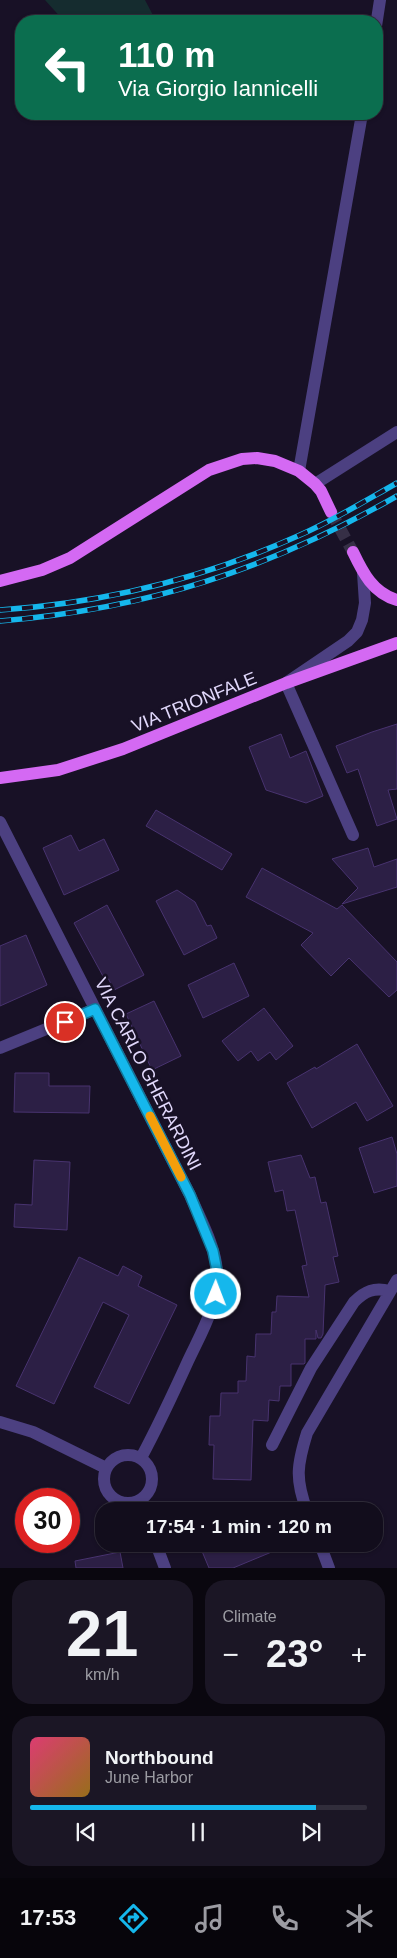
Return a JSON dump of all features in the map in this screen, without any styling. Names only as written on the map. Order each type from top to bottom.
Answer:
[{"type":"main road","points":[[0,581],[42,570],[70,558],[209,470],[242,459],[257,458],[275,461],[299,471],[321,491],[331,512]]},
{"type":"main road","points":[[352,552],[368,580],[381,592],[397,600]]},
{"type":"main road","name":"VIA TRIONFALE","points":[[0,778],[51,772],[123,749],[286,683],[397,643]]},
{"type":"street","points":[[378,15],[380,0]]},
{"type":"street","points":[[299,471],[361,120]]},
{"type":"street","points":[[315,484],[397,432]]},
{"type":"street","points":[[353,835],[286,683],[348,641],[357,632],[362,620],[365,603],[363,573]]},
{"type":"street","name":"VIA CARLO GHERARDINI","points":[[0,822],[190,1195],[213,1251],[217,1271],[216,1294],[210,1314],[162,1419],[141,1458]]},
{"type":"street","points":[[0,1048],[95,1009]]},
{"type":"street","points":[[304,1502],[298,1472],[301,1453],[308,1433],[397,1280]]},
{"type":"street","points":[[272,1445],[323,1347],[354,1302],[361,1295],[373,1289],[390,1292]]},
{"type":"street","points":[[0,1422],[33,1432],[106,1468]]},
{"type":"street","points":[[123,1502],[111,1496],[104,1483],[106,1468],[110,1462],[121,1455],[128,1454],[141,1458],[150,1467],[153,1480],[144,1502]]},
{"type":"street","points":[[159,1552],[165,1568]]},
{"type":"street","points":[[323,1552],[329,1568]]},
{"type":"green space","points":[[45,0],[145,0],[153,15],[59,15]]},
{"type":"building","points":[[397,724],[397,789],[388,790],[397,819],[377,826],[358,769],[347,773],[336,746]]},
{"type":"building","points":[[281,734],[290,758],[306,751],[323,796],[306,803],[266,790],[249,747]]},
{"type":"building","points":[[156,810],[232,854],[222,870],[146,826]]},
{"type":"building","points":[[71,835],[79,851],[104,839],[119,870],[64,895],[43,848]]},
{"type":"building","points":[[368,848],[374,867],[397,859],[397,887],[342,904],[358,888],[332,859]]},
{"type":"building","points":[[262,868],[337,909],[342,905],[397,962],[397,990],[389,997],[349,958],[331,976],[301,945],[313,933],[246,897]]},
{"type":"building","points":[[177,890],[195,902],[207,926],[211,925],[217,938],[184,955],[156,901]]},
{"type":"building","points":[[107,905],[144,975],[114,990],[107,976],[104,978],[74,923]]},
{"type":"building","points":[[26,935],[47,985],[0,1006],[0,946]]},
{"type":"building","points":[[234,963],[249,996],[203,1018],[188,985]]},
{"type":"building","points":[[154,1001],[181,1056],[152,1070],[126,1014]]},
{"type":"building","points":[[264,1008],[293,1046],[276,1060],[270,1052],[258,1061],[251,1051],[238,1061],[222,1041]]},
{"type":"building","points":[[357,1044],[393,1106],[367,1121],[356,1102],[312,1128],[287,1083],[315,1067],[316,1069]]},
{"type":"building","points":[[15,1073],[49,1073],[49,1086],[90,1086],[89,1113],[14,1112]]},
{"type":"building","points":[[392,1137],[397,1154],[397,1186],[374,1193],[359,1148]]},
{"type":"building","points":[[301,1155],[310,1178],[315,1177],[321,1203],[326,1202],[338,1256],[333,1257],[339,1282],[325,1285],[323,1334],[321,1338],[318,1338],[316,1330],[316,1339],[305,1339],[305,1363],[291,1364],[291,1386],[280,1386],[279,1401],[269,1400],[268,1421],[253,1420],[251,1480],[213,1479],[214,1445],[209,1445],[210,1416],[220,1416],[221,1393],[238,1393],[238,1381],[246,1381],[247,1356],[255,1357],[256,1334],[271,1334],[272,1312],[276,1312],[277,1296],[309,1297],[302,1266],[307,1265],[295,1210],[287,1211],[283,1190],[275,1192],[268,1162]]},
{"type":"building","points":[[34,1160],[70,1162],[67,1230],[14,1227],[15,1204],[32,1205]]},
{"type":"building","points":[[79,1257],[118,1276],[123,1266],[142,1276],[138,1286],[177,1305],[129,1404],[94,1387],[129,1315],[103,1302],[54,1404],[16,1386]]},
{"type":"building","points":[[120,1552],[123,1568],[76,1568],[75,1561]]},
{"type":"building","points":[[202,1552],[272,1552],[233,1568],[209,1568]]},
{"type":"tunnel","points":[[331,512],[353,552]]},
{"type":"railway","points":[[0,610],[39,607],[116,595],[191,576],[228,564],[300,535],[337,517],[397,483]]},
{"type":"railway","points":[[0,621],[106,607],[206,581],[302,545],[397,496]]},
{"type":"slow traffic","points":[[150,1116],[181,1177]]},
{"type":"route","points":[[65,1022],[95,1009],[190,1195],[213,1251],[217,1271],[216,1294]]}]
